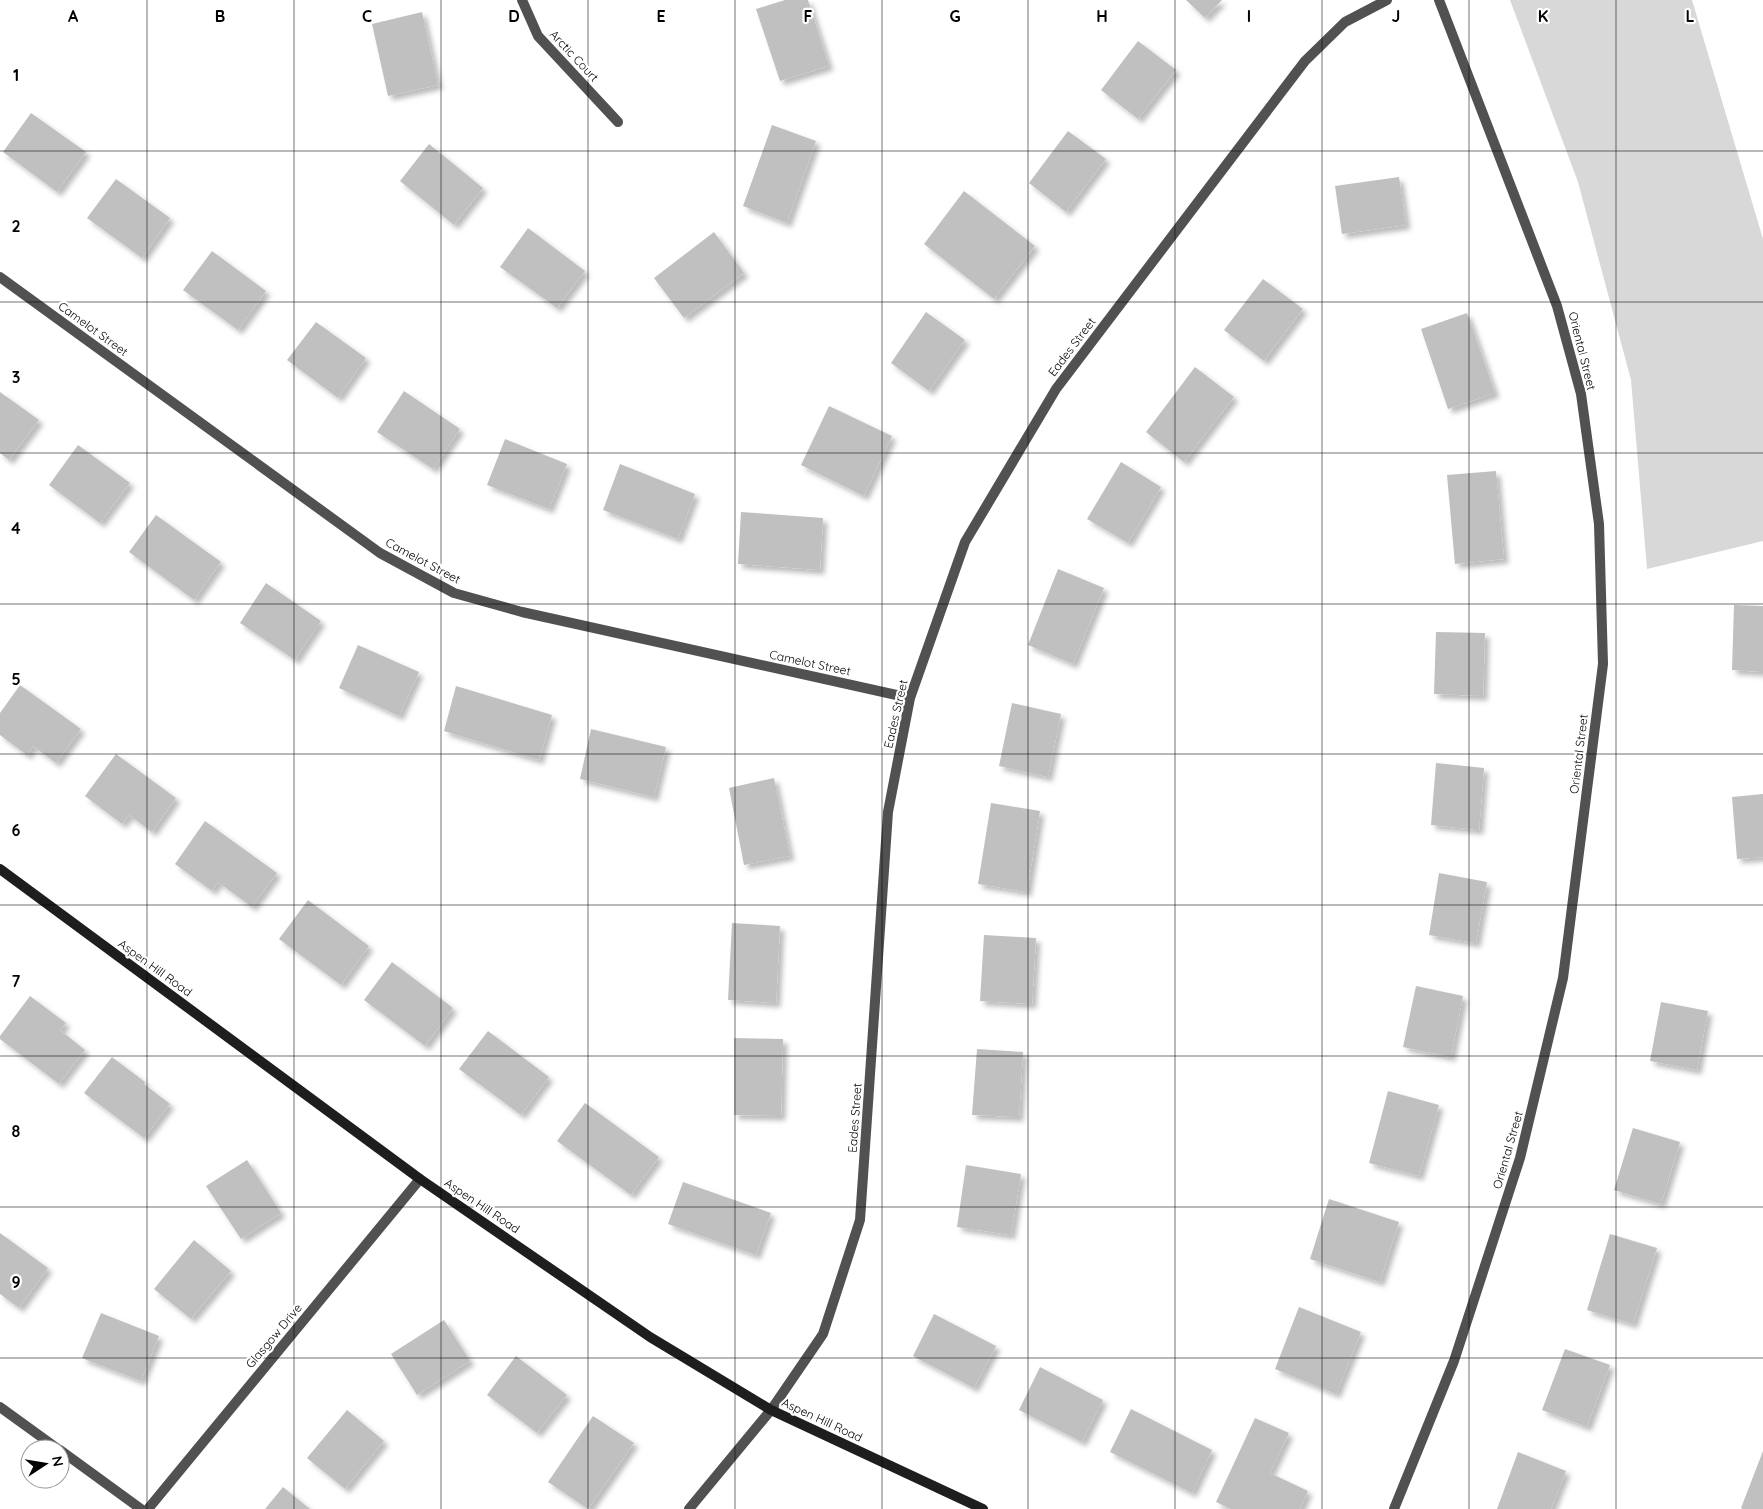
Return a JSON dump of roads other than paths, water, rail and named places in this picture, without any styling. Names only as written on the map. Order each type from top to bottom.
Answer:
[{"type":"street","name":"Arctic Court","points":[[522,0],[538,36],[618,122]]},
{"type":"street","name":"Eades Street","points":[[689,1509],[771,1410],[823,1334],[860,1220],[888,812],[910,698],[965,542],[1056,389],[1305,61],[1345,22],[1387,0]]},
{"type":"street","name":"Oriental Street","points":[[1394,1509],[1454,1361],[1520,1158],[1564,978],[1603,664],[1599,524],[1581,394],[1558,306],[1439,0]]},
{"type":"street","name":"Camelot Street","points":[[0,277],[380,553],[454,592],[522,612],[910,698]]},
{"type":"street","name":"Aspen Hill Road","points":[[0,869],[420,1180],[650,1337],[771,1410],[983,1509]]},
{"type":"street","name":"Glasgow Drive","points":[[148,1509],[420,1180]]},
{"type":"street","points":[[0,1407],[44,1439]]},
{"type":"street","points":[[70,1458],[141,1509]]}]
